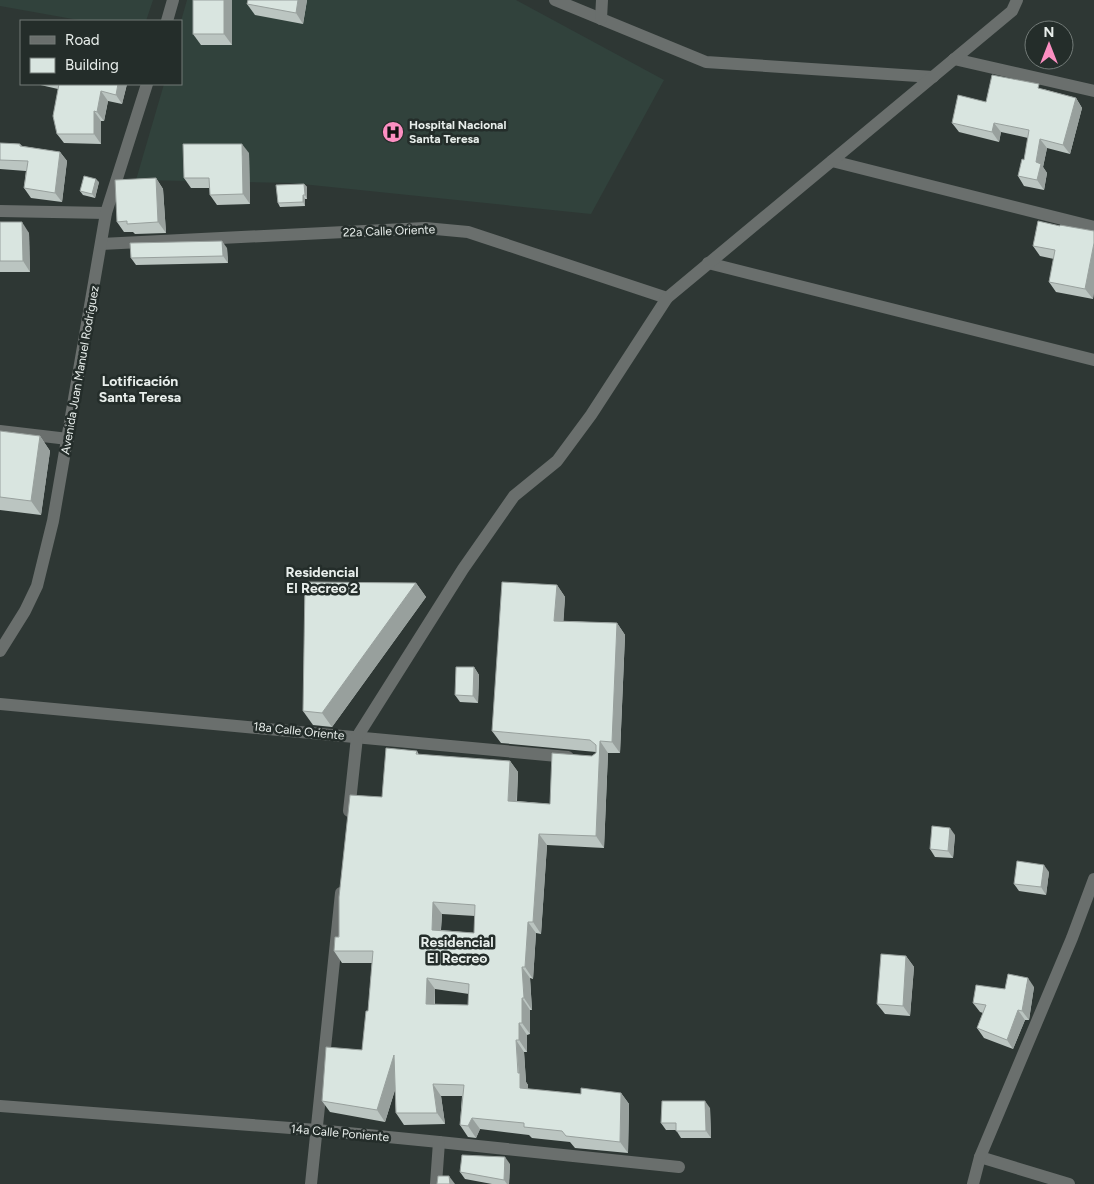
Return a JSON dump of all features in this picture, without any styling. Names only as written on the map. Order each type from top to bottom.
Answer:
[{"type":"street","points":[[167,20],[173,0]]},
{"type":"street","points":[[555,0],[706,62],[933,77]]},
{"type":"street","points":[[601,19],[602,0]]},
{"type":"street","points":[[348,826],[356,737],[463,569],[514,496],[557,461],[591,415],[667,298],[1012,10],[1017,0]]},
{"type":"street","points":[[954,59],[1094,91]]},
{"type":"street","name":"Avenida Juan Manuel Rodríguez","points":[[0,651],[25,611],[37,586],[53,521],[106,213],[147,85]]},
{"type":"street","points":[[832,161],[1094,227]]},
{"type":"street","points":[[0,212],[106,213]]},
{"type":"street","name":"22a Calle Oriente","points":[[101,244],[425,228],[468,232],[667,298]]},
{"type":"street","points":[[708,263],[1094,360]]},
{"type":"street","points":[[0,430],[68,439]]},
{"type":"street","name":"18a Calle Oriente","points":[[0,704],[578,758]]},
{"type":"street","points":[[973,1184],[980,1157],[1072,938],[1094,879]]},
{"type":"street","points":[[310,1184],[342,884]]},
{"type":"street","name":"14a Calle Poniente","points":[[0,1106],[317,1130],[679,1167]]},
{"type":"street","points":[[436,1184],[439,1142]]},
{"type":"street","points":[[980,1157],[1069,1184]]},
{"type":"shaded area","points":[[0,0],[153,0],[146,20],[78,20],[0,6]]},
{"type":"shaded area","name":"Hospital Nacional Santa Teresa","points":[[187,0],[516,0],[664,80],[591,214],[292,183],[136,180],[164,85],[182,85],[181,20]]},
{"type":"building","points":[[193,0],[224,0],[224,34],[193,34]]},
{"type":"building","points":[[248,0],[298,0],[296,13],[247,4]]},
{"type":"building","points":[[992,75],[1039,84],[1038,88],[1076,98],[1063,145],[1040,139],[1036,162],[1041,164],[1037,180],[1018,176],[1022,159],[1024,160],[1029,130],[994,123],[992,132],[952,123],[958,95],[986,102]]},
{"type":"building","points":[[59,85],[118,85],[116,95],[101,91],[97,112],[94,111],[94,134],[57,134],[53,116]]},
{"type":"building","points":[[0,143],[20,144],[20,146],[60,152],[55,193],[24,188],[28,161],[0,160]]},
{"type":"building","points":[[183,144],[242,144],[243,194],[210,195],[209,178],[184,178]]},
{"type":"building","points":[[84,176],[96,179],[92,194],[80,191]]},
{"type":"building","points":[[156,178],[158,222],[127,224],[127,221],[117,222],[115,180]]},
{"type":"building","points":[[304,184],[305,195],[303,195],[303,202],[278,203],[276,185]]},
{"type":"building","points":[[1038,221],[1094,231],[1094,243],[1085,289],[1049,282],[1055,250],[1033,246]]},
{"type":"building","points":[[0,222],[22,222],[23,261],[0,261]]},
{"type":"building","points":[[222,241],[223,256],[131,258],[130,243]]},
{"type":"building","points":[[0,431],[40,436],[31,501],[0,497]]},
{"type":"building","points":[[305,582],[416,583],[322,713],[303,711]]},
{"type":"building","points":[[502,582],[557,585],[554,621],[617,623],[612,742],[600,741],[596,836],[539,834],[533,922],[528,922],[525,967],[522,967],[524,998],[522,998],[522,1023],[519,1023],[519,1040],[516,1040],[520,1088],[581,1094],[581,1088],[621,1093],[620,1142],[566,1136],[562,1131],[524,1127],[524,1123],[472,1118],[468,1126],[460,1125],[464,1085],[433,1084],[437,1113],[396,1113],[394,1055],[377,1110],[322,1101],[326,1047],[362,1050],[366,1011],[368,1011],[373,951],[334,951],[335,937],[339,937],[339,897],[350,795],[382,797],[386,748],[417,751],[416,754],[510,761],[508,801],[550,804],[552,753],[592,756],[596,753],[596,745],[590,740],[492,731]],"holes":[[[433,902],[475,905],[474,933],[432,930]],[[427,978],[469,984],[468,1005],[426,1004]]]},
{"type":"building","points":[[456,667],[474,667],[473,696],[455,695]]},
{"type":"building","points":[[932,826],[950,828],[948,851],[930,849]]},
{"type":"building","points":[[1017,861],[1044,865],[1041,887],[1014,884]]},
{"type":"building","points":[[881,954],[906,956],[903,1006],[877,1004]]},
{"type":"building","points":[[1008,974],[1028,978],[1022,1011],[1018,1010],[1007,1040],[977,1028],[986,1005],[973,1003],[976,985],[1005,989]]},
{"type":"building","points":[[662,1101],[705,1101],[706,1131],[676,1131],[676,1123],[661,1123]]},
{"type":"building","points":[[462,1155],[505,1157],[504,1180],[460,1172]]},
{"type":"building","points":[[438,1176],[449,1176],[450,1184],[437,1184]]},
{"type":"place","name":"Hospital Nacional Santa Teresa","points":[[393,132]]},
{"type":"district","name":"Lotificación Santa Teresa","points":[[140,390]]},
{"type":"district","name":"Residencial El Recreo 2","points":[[322,580]]},
{"type":"district","name":"Residencial El Recreo","points":[[457,950]]}]
